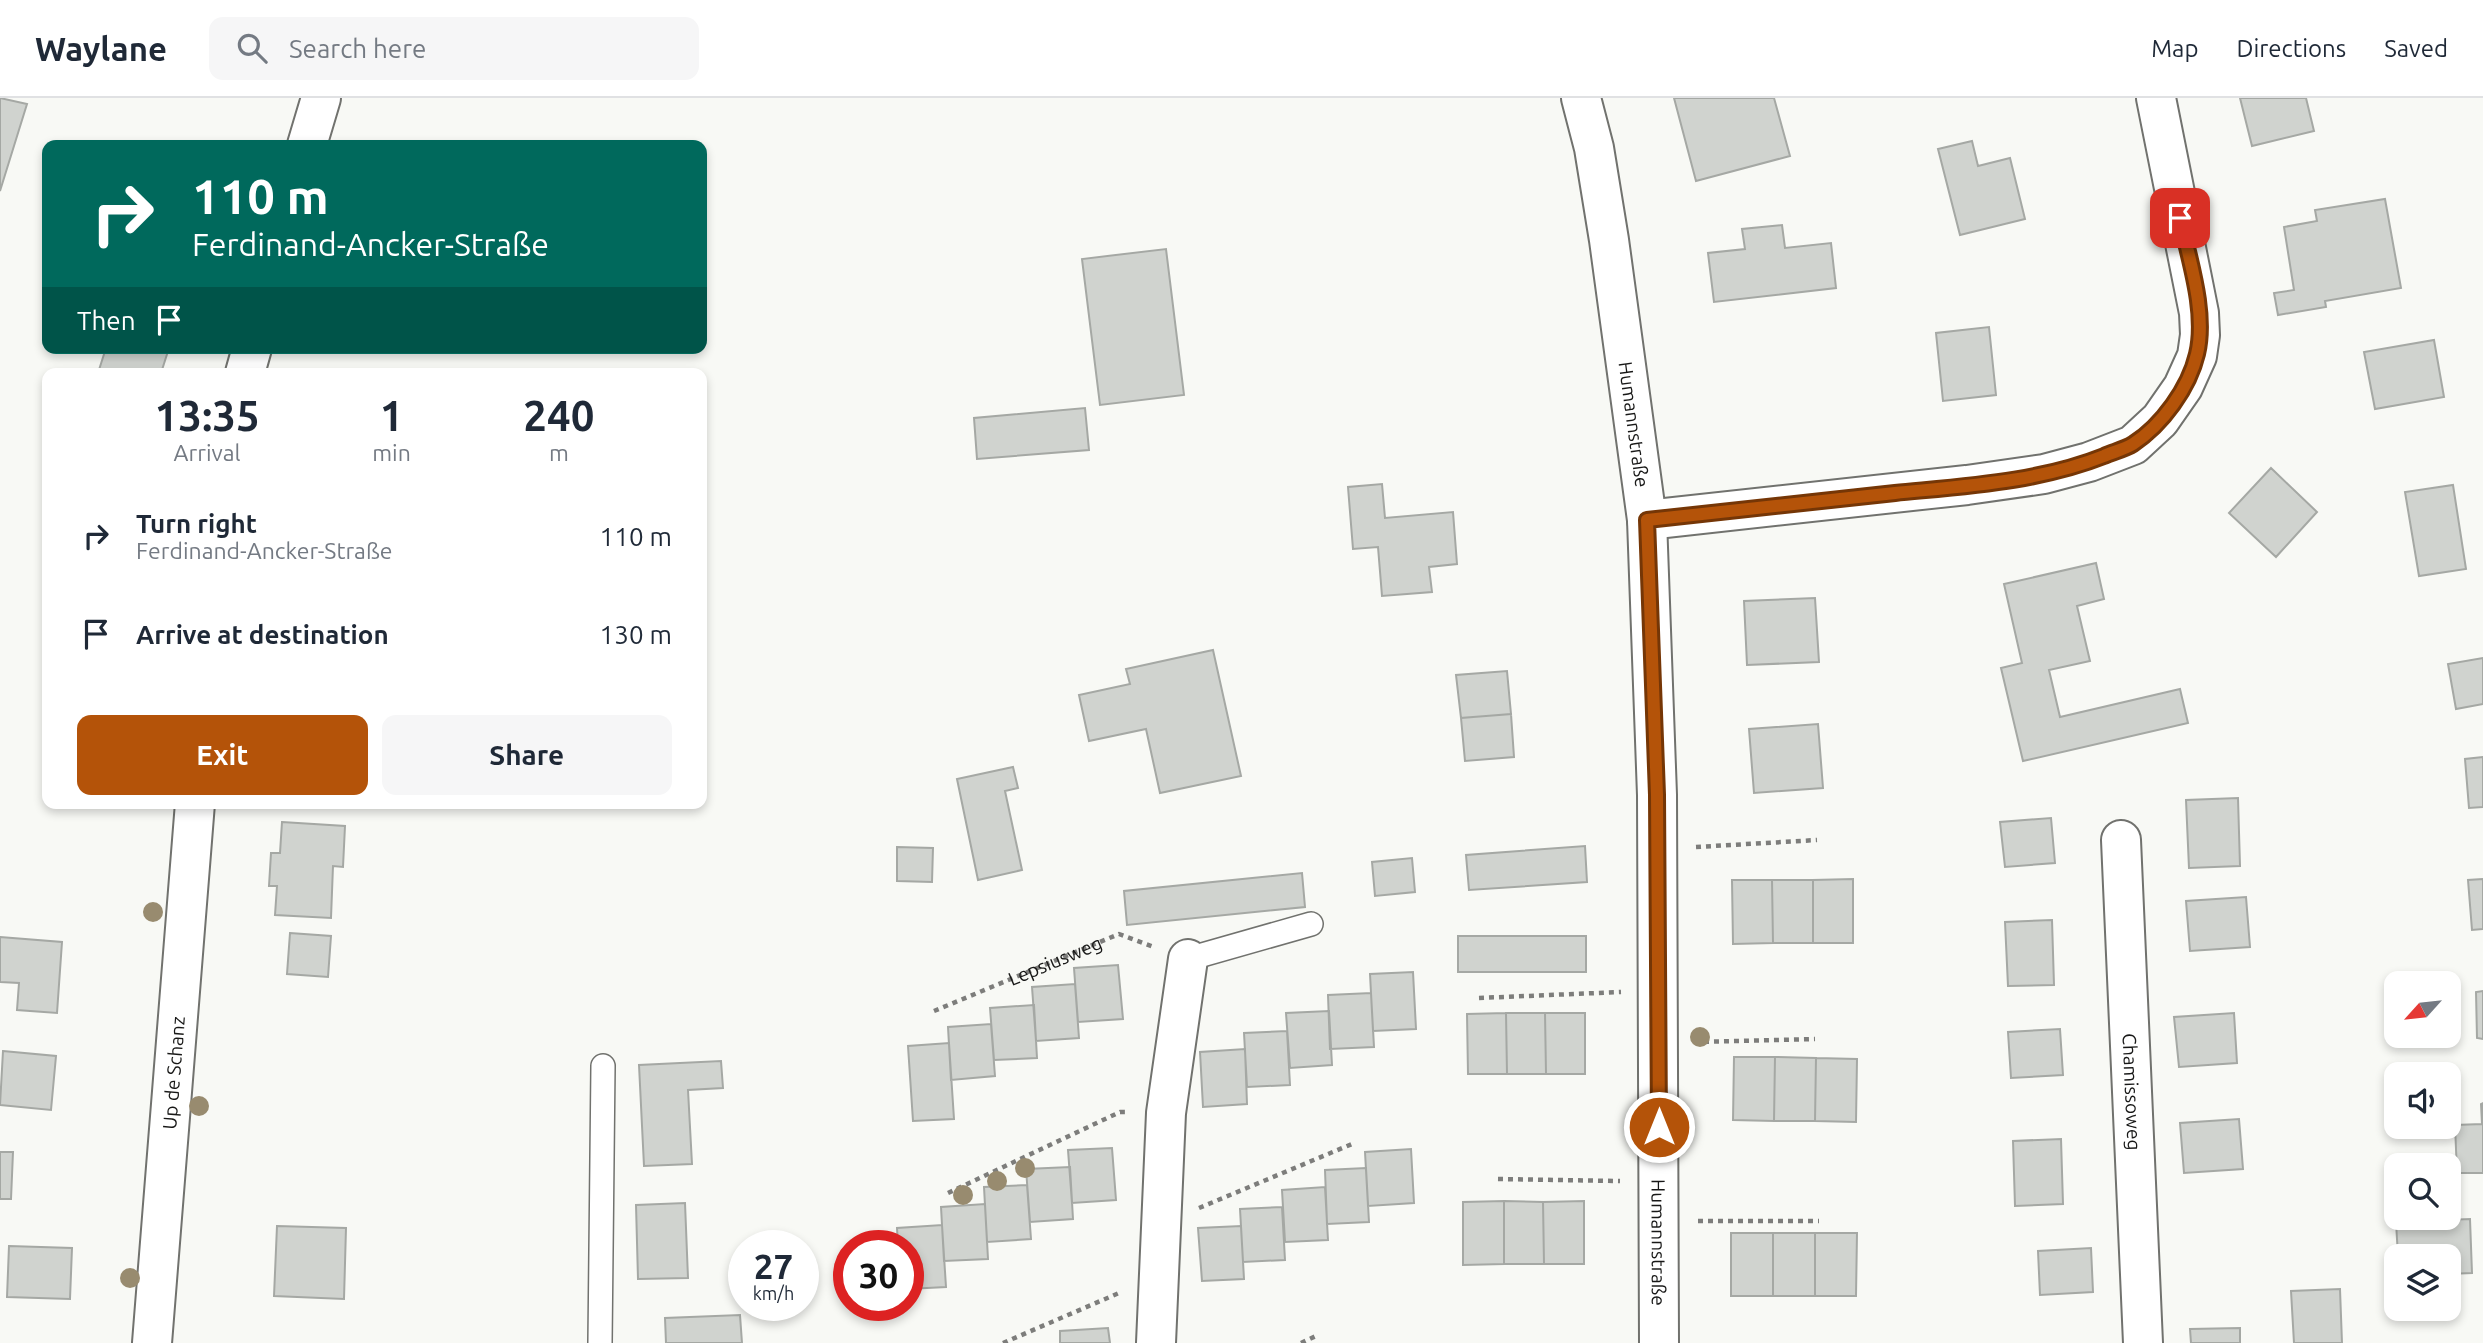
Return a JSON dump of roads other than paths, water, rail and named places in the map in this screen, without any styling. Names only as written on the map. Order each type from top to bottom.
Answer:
[{"type":"street","points":[[308,140],[321,98]]},
{"type":"street","name":"Humannstraße","points":[[1581,98],[1594,148],[1609,240],[1647,520],[1657,795],[1659,1343]]},
{"type":"street","points":[[1647,520],[1958,486],[2043,474],[2089,462],[2133,445],[2160,420],[2183,387],[2197,356],[2200,335],[2199,313],[2156,98]]},
{"type":"street","name":"Up de Schanz","points":[[152,1343],[195,809]]},
{"type":"street","name":"Chamissoweg","points":[[2121,840],[2143,1343]]},
{"type":"street","points":[[1156,1343],[1166,1113],[1188,959]]},
{"type":"lane","points":[[1188,959],[1311,924]]},
{"type":"lane","points":[[600,1343],[603,1066]]}]
